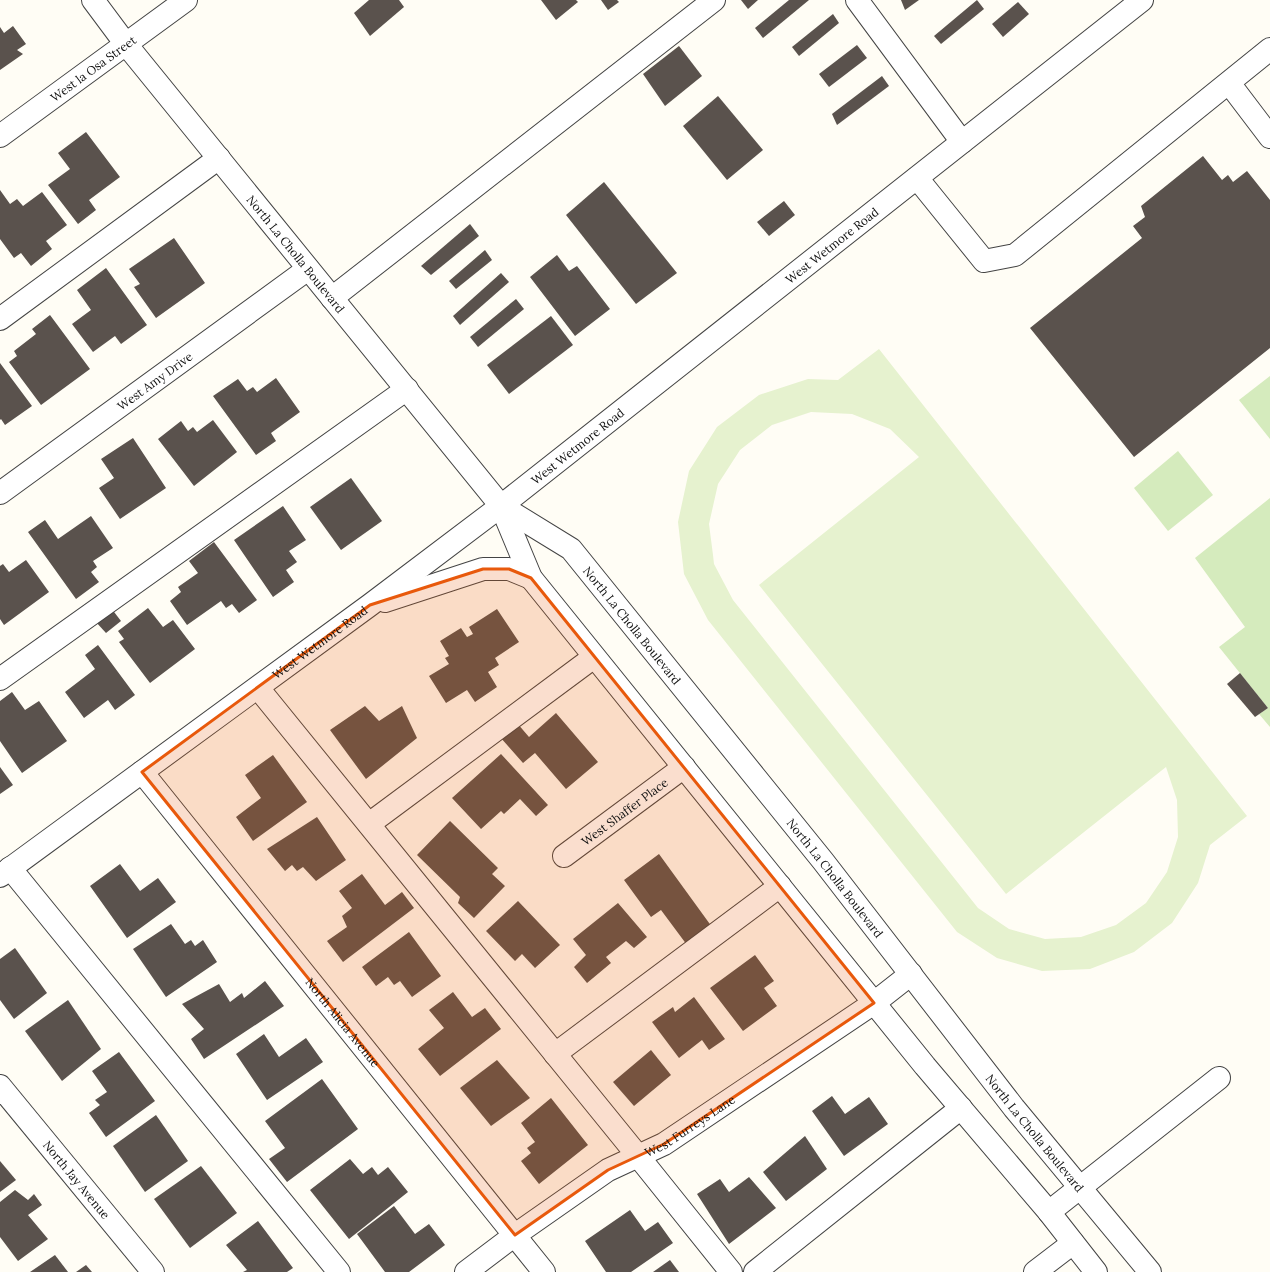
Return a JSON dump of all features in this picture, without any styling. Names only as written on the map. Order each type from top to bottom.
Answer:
[{"type":"street","name":"North La Cholla Boulevard","points":[[92,0],[125,43],[220,158],[308,269],[501,506],[531,578],[874,1003],[960,1108],[1049,1212],[1096,1272]]},
{"type":"street","name":"West la Osa Street","points":[[0,136],[125,43],[186,0]]},
{"type":"street","points":[[332,298],[714,0]]},
{"type":"street","points":[[857,0],[962,142]]},
{"type":"street","name":"West Wetmore Road","points":[[5,872],[370,606],[501,506],[1142,0]]},
{"type":"street","points":[[917,178],[984,261],[1015,255],[1270,49]]},
{"type":"street","points":[[1229,83],[1270,137]]},
{"type":"street","points":[[0,319],[220,158]]},
{"type":"street","name":"West Amy Drive","points":[[0,492],[308,269]]},
{"type":"street","points":[[0,679],[406,389]]},
{"type":"street","name":"North La Cholla Boulevard","points":[[501,506],[571,550],[823,861],[1014,1108],[1150,1272]]},
{"type":"street","points":[[370,606],[484,569],[509,568],[531,578]]},
{"type":"street","points":[[369,824],[594,657]]},
{"type":"street","points":[[258,688],[731,1272]]},
{"type":"street","name":"West Shaffer Place","points":[[564,856],[684,767]]},
{"type":"street","name":"North Alicia Avenue","points":[[142,772],[544,1272]]},
{"type":"street","points":[[5,872],[338,1272]]},
{"type":"street","points":[[555,1054],[780,886]]},
{"type":"street","name":"West Furreys Lane","points":[[466,1272],[515,1235],[608,1170],[664,1144],[874,1003],[911,974]]},
{"type":"street","points":[[1049,1212],[1219,1078]]},
{"type":"street","name":"North Jay Avenue","points":[[0,1086],[154,1272]]},
{"type":"street","points":[[756,1272],[960,1108]]},
{"type":"street","points":[[1035,1272],[1074,1243]]},
{"type":"highlighted area","points":[[483,569],[509,569],[531,578],[874,1003],[664,1144],[608,1170],[515,1235],[142,772],[370,605]]},
{"type":"green space","points":[[879,349],[1247,816],[1210,845],[1198,883],[1172,923],[1134,952],[1090,969],[1042,971],[997,958],[957,932],[708,620],[684,574],[678,522],[689,471],[717,427],[759,395],[808,379],[838,380]],"holes":[[[811,412],[852,414],[890,429],[919,457],[759,585],[1006,894],[1166,767],[1177,800],[1178,837],[1167,872],[1146,903],[1116,925],[1081,937],[1045,939],[1009,929],[978,908],[733,600],[714,564],[709,524],[718,484],[740,450],[772,425]]]},
{"type":"green space","points":[[1270,376],[1270,439],[1239,400]]},
{"type":"green space","points":[[1178,451],[1213,495],[1168,531],[1134,488]]},
{"type":"green space","points":[[1270,498],[1270,727],[1259,714],[1268,708],[1219,647],[1245,627],[1195,558]]},
{"type":"building","points":[[369,0],[399,0],[404,7],[370,36],[354,13]]},
{"type":"building","points":[[541,0],[576,0],[578,2],[556,20]]},
{"type":"building","points":[[601,0],[617,0],[619,2],[608,10]]},
{"type":"building","points":[[741,0],[758,0],[748,9]]},
{"type":"building","points":[[789,0],[809,0],[763,38],[755,28]]},
{"type":"building","points":[[901,0],[919,0],[905,10]]},
{"type":"building","points":[[977,0],[984,9],[941,44],[934,36]]},
{"type":"building","points":[[1018,2],[1029,14],[1003,37],[992,24]]},
{"type":"building","points":[[833,14],[839,23],[799,56],[792,47]]},
{"type":"building","points":[[13,26],[26,44],[17,50],[23,54],[0,70],[0,27],[4,33]]},
{"type":"building","points":[[857,45],[867,58],[829,87],[819,74]]},
{"type":"building","points":[[679,46],[702,76],[665,106],[643,74]]},
{"type":"building","points":[[882,76],[889,86],[837,125],[832,114]]},
{"type":"building","points":[[718,96],[763,150],[727,180],[683,126]]},
{"type":"building","points":[[86,132],[120,177],[89,200],[96,210],[78,224],[48,185],[70,169],[58,153]]},
{"type":"building","points":[[1203,156],[1222,180],[1228,175],[1233,182],[1247,171],[1270,200],[1270,348],[1134,457],[1030,328],[1142,238],[1133,226],[1145,217],[1141,206]]},
{"type":"building","points":[[604,182],[677,273],[636,304],[566,215]]},
{"type":"building","points":[[0,190],[10,204],[17,199],[23,206],[42,192],[67,225],[46,241],[52,249],[31,266],[21,253],[14,258],[0,239]]},
{"type":"building","points":[[784,201],[795,215],[769,236],[757,222]]},
{"type":"building","points":[[470,224],[479,236],[431,275],[421,266]]},
{"type":"building","points":[[174,238],[205,283],[156,318],[134,287],[140,284],[129,269]]},
{"type":"building","points":[[485,250],[492,260],[456,289],[449,281]]},
{"type":"building","points":[[557,255],[569,271],[577,266],[610,309],[575,336],[530,277]]},
{"type":"building","points":[[106,268],[147,325],[121,344],[115,336],[93,352],[72,324],[91,310],[77,290]]},
{"type":"building","points":[[501,273],[509,282],[460,325],[453,316]]},
{"type":"building","points":[[516,299],[524,309],[478,347],[470,337]]},
{"type":"building","points":[[50,315],[90,369],[41,405],[9,362],[17,356],[14,351],[36,334],[32,329]]},
{"type":"building","points":[[551,316],[573,345],[509,394],[487,365]]},
{"type":"building","points":[[0,363],[32,406],[5,425],[1,419],[0,420]]},
{"type":"building","points":[[276,378],[300,412],[271,433],[276,441],[256,455],[213,396],[238,379],[247,391],[253,387],[257,392]]},
{"type":"building","points":[[213,420],[237,452],[194,486],[158,439],[181,421],[188,431],[193,427],[197,432]]},
{"type":"building","points":[[133,438],[166,488],[120,519],[99,488],[114,478],[101,459]]},
{"type":"building","points":[[351,478],[382,521],[341,550],[310,507]]},
{"type":"building","points":[[283,506],[306,540],[289,551],[297,562],[286,570],[294,582],[273,597],[234,540]]},
{"type":"building","points":[[91,516],[113,548],[93,561],[97,567],[91,572],[99,582],[76,599],[28,532],[45,520],[58,539]]},
{"type":"building","points":[[214,542],[257,600],[239,613],[232,604],[226,608],[221,601],[187,625],[170,601],[181,592],[178,587],[198,573],[189,561]]},
{"type":"building","points":[[26,560],[49,592],[4,625],[0,619],[0,566],[3,564],[9,572]]},
{"type":"building","points":[[111,608],[121,621],[106,633],[95,621]]},
{"type":"building","points":[[148,608],[163,627],[173,620],[195,649],[150,683],[119,642],[124,639],[118,631]]},
{"type":"building","points":[[497,609],[519,642],[495,658],[499,665],[488,672],[497,687],[475,702],[467,690],[446,703],[429,676],[449,664],[445,658],[449,656],[440,641],[461,628],[467,637],[473,634],[469,627]]},
{"type":"building","points":[[98,645],[135,695],[115,710],[108,700],[84,718],[65,692],[95,669],[85,655]]},
{"type":"building","points":[[1240,673],[1268,708],[1255,717],[1227,684]]},
{"type":"building","points":[[12,692],[25,710],[39,701],[67,741],[22,773],[0,741],[0,701]]},
{"type":"building","points":[[365,706],[379,721],[402,706],[417,738],[366,779],[330,730]]},
{"type":"building","points":[[556,713],[598,762],[566,789],[535,753],[523,763],[500,737],[517,723],[529,737]]},
{"type":"building","points":[[501,754],[548,805],[536,816],[520,799],[504,814],[501,811],[481,829],[452,798]]},
{"type":"building","points":[[273,755],[307,802],[253,841],[236,817],[261,798],[245,775]]},
{"type":"building","points":[[0,767],[13,785],[0,794]]},
{"type":"building","points":[[317,817],[346,860],[316,881],[303,867],[297,871],[292,865],[285,871],[267,849]]},
{"type":"building","points":[[450,821],[498,868],[492,874],[505,886],[474,918],[458,903],[460,897],[417,855]]},
{"type":"building","points":[[659,854],[712,927],[687,945],[661,910],[651,917],[624,880]]},
{"type":"building","points":[[120,864],[140,891],[158,878],[176,902],[127,938],[90,886]]},
{"type":"building","points":[[362,874],[385,905],[402,892],[414,908],[343,962],[327,941],[347,927],[342,916],[352,908],[339,891]]},
{"type":"building","points":[[518,901],[560,945],[535,968],[522,954],[515,961],[486,931]]},
{"type":"building","points":[[618,903],[647,937],[634,948],[626,941],[606,957],[611,963],[587,983],[574,967],[586,955],[573,939]]},
{"type":"building","points":[[171,924],[185,944],[191,940],[195,946],[203,940],[217,962],[166,997],[133,949]]},
{"type":"building","points":[[409,932],[441,976],[412,997],[400,981],[394,985],[388,977],[376,986],[362,967]]},
{"type":"building","points":[[15,948],[47,993],[14,1019],[0,1000],[0,959]]},
{"type":"building","points":[[755,955],[774,981],[764,988],[777,1006],[743,1031],[710,988]]},
{"type":"building","points":[[265,981],[284,1006],[204,1059],[191,1039],[204,1029],[182,1004],[219,984],[230,1002],[242,993],[244,998]]},
{"type":"building","points":[[453,992],[472,1017],[485,1008],[501,1029],[440,1076],[418,1049],[444,1028],[429,1010]]},
{"type":"building","points":[[694,997],[725,1039],[709,1050],[702,1040],[679,1058],[652,1022],[673,1007],[675,1012]]},
{"type":"building","points":[[68,1000],[101,1049],[62,1081],[25,1031]]},
{"type":"building","points":[[264,1034],[279,1057],[306,1038],[323,1062],[267,1100],[236,1054]]},
{"type":"building","points":[[651,1050],[671,1075],[634,1106],[613,1082]]},
{"type":"building","points":[[119,1052],[155,1101],[106,1137],[89,1113],[100,1105],[95,1100],[107,1092],[92,1071]]},
{"type":"building","points":[[497,1060],[530,1098],[491,1126],[460,1088]]},
{"type":"building","points":[[322,1079],[358,1129],[287,1182],[269,1159],[285,1148],[265,1121]]},
{"type":"building","points":[[832,1096],[845,1114],[869,1097],[888,1124],[844,1156],[812,1111]]},
{"type":"building","points":[[551,1098],[588,1145],[539,1184],[521,1161],[531,1153],[527,1148],[535,1142],[521,1123]]},
{"type":"building","points":[[156,1115],[188,1161],[145,1192],[113,1146]]},
{"type":"building","points":[[805,1136],[827,1169],[786,1201],[763,1172]]},
{"type":"building","points":[[350,1159],[363,1174],[372,1167],[378,1175],[388,1167],[408,1192],[349,1239],[310,1190]]},
{"type":"building","points":[[0,1161],[16,1180],[0,1192]]},
{"type":"building","points":[[201,1166],[237,1213],[190,1248],[154,1199]]},
{"type":"building","points":[[749,1177],[776,1208],[729,1244],[697,1194],[720,1179],[729,1192]]},
{"type":"building","points":[[15,1190],[28,1200],[34,1194],[42,1205],[28,1215],[48,1239],[18,1261],[0,1237],[0,1202]]},
{"type":"building","points":[[394,1206],[415,1234],[429,1224],[445,1245],[409,1272],[385,1272],[357,1234]]},
{"type":"building","points":[[630,1210],[645,1231],[658,1222],[673,1243],[631,1272],[606,1272],[585,1241]]},
{"type":"building","points":[[258,1221],[293,1268],[287,1272],[243,1272],[247,1270],[226,1245]]},
{"type":"building","points":[[55,1255],[68,1272],[30,1272]]},
{"type":"building","points":[[670,1260],[679,1272],[653,1272]]},
{"type":"building","points":[[86,1265],[92,1272],[76,1272]]}]
